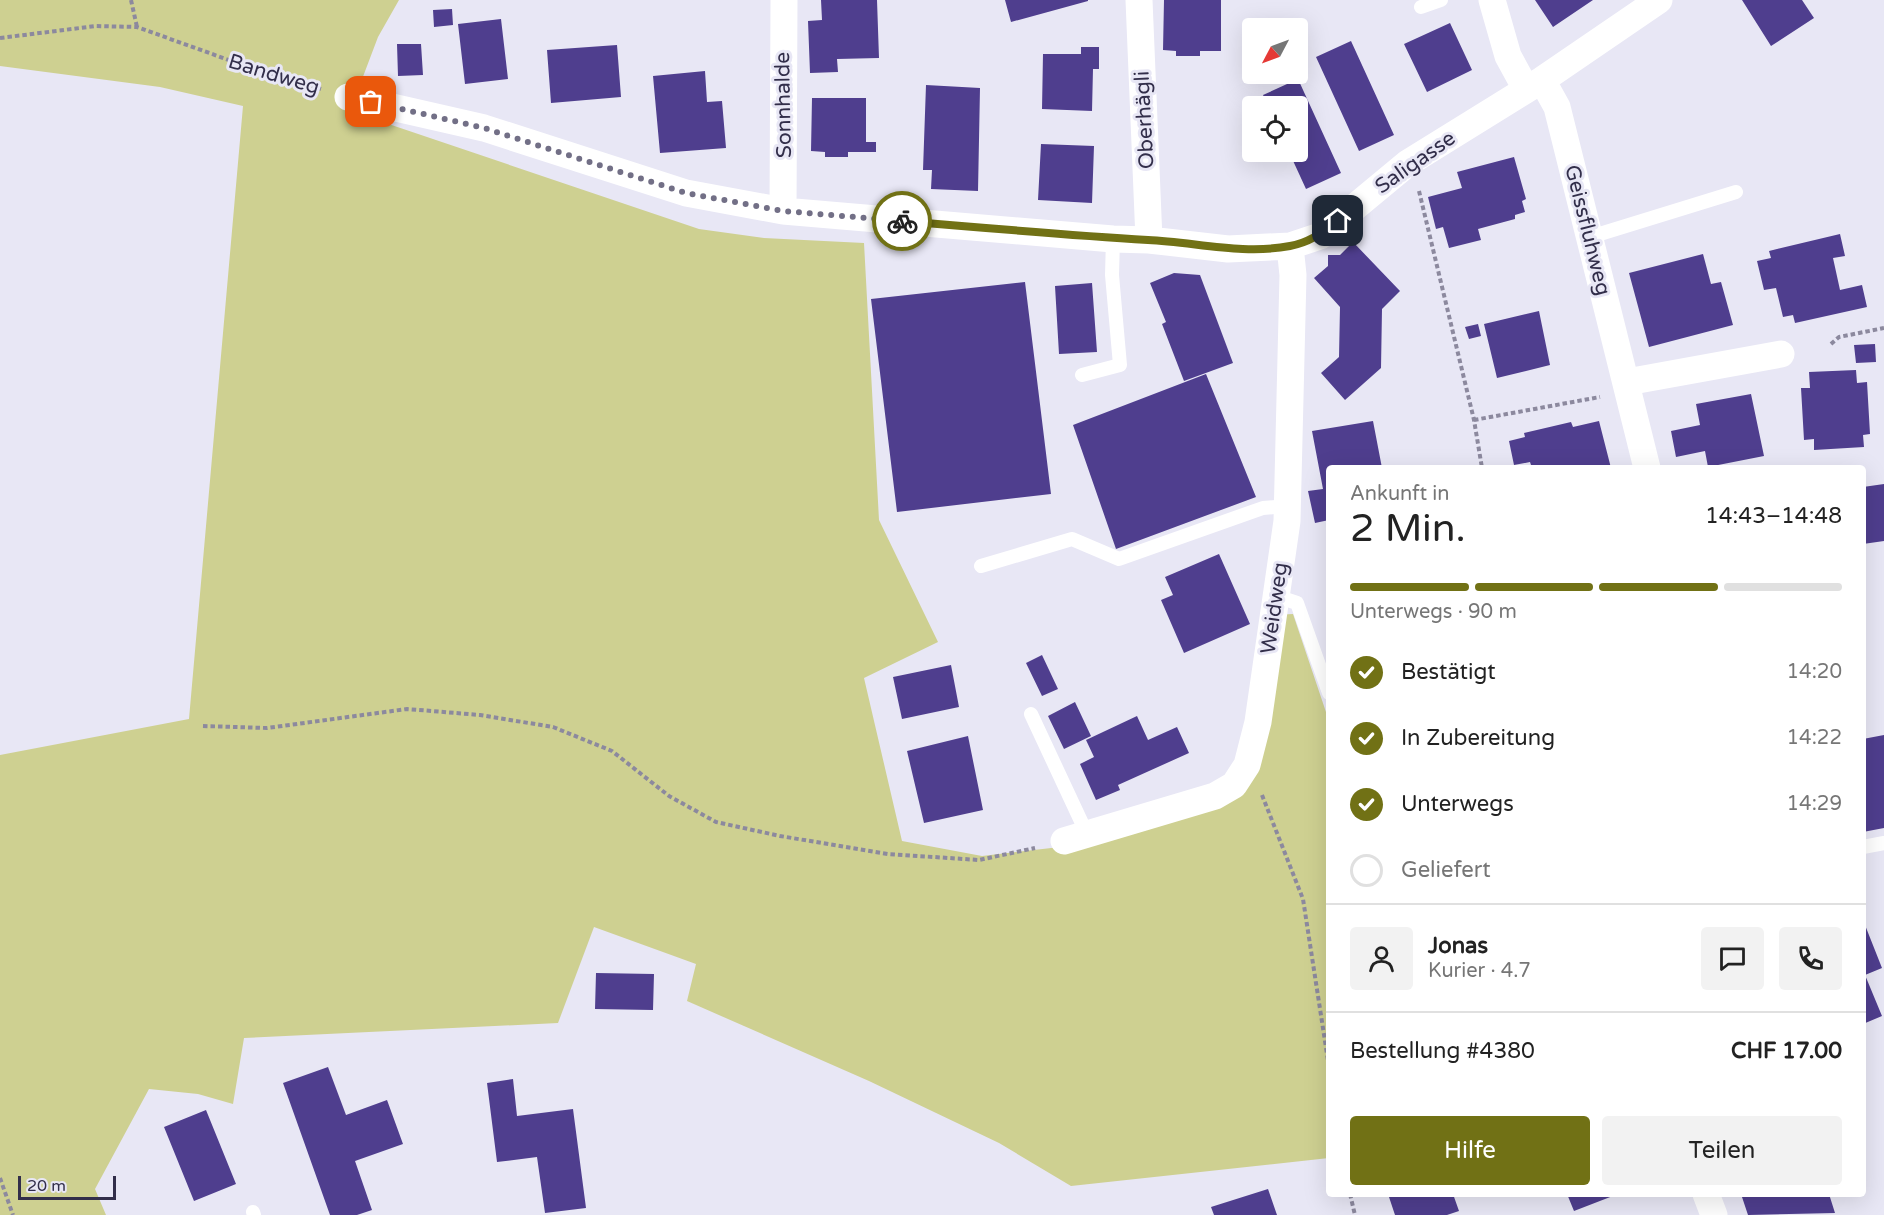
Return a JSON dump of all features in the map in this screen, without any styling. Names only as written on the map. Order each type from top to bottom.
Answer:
[{"type":"street","name":"Sonnhalde","points":[[783,211],[784,0]]},
{"type":"street","name":"Oberhägli","points":[[1140,0],[1149,240]]},
{"type":"street","name":"Geissfluhweg","points":[[1492,0],[1508,56],[1557,107],[1629,387],[1646,465]]},
{"type":"street","name":"Saligasse","points":[[1149,240],[1228,249],[1290,246],[1320,236],[1408,163],[1534,85],[1659,0]]},
{"type":"street","name":"Bandweg","points":[[348,97],[484,128],[686,193],[783,211],[1113,239],[1149,240]]},
{"type":"street","name":"Weidweg","points":[[1075,837],[1215,796],[1234,785],[1247,765],[1258,722],[1287,521],[1293,275],[1290,246]]},
{"type":"street","points":[[1629,387],[1780,354]]},
{"type":"street","points":[[1707,1197],[1714,1215]]},
{"type":"lane","points":[[1421,7],[1441,0]]},
{"type":"lane","points":[[1590,237],[1736,192]]},
{"type":"lane","points":[[1082,375],[1120,365],[1112,275],[1113,239]]},
{"type":"lane","points":[[981,566],[1072,539],[1119,559],[1263,508],[1287,506]]},
{"type":"lane","points":[[1276,596],[1297,603],[1326,685]]},
{"type":"lane","points":[[1031,714],[1075,837]]},
{"type":"lane","points":[[1866,846],[1884,843]]},
{"type":"path","points":[[131,0],[137,27]]},
{"type":"path","name":"Bandweg","points":[[0,38],[96,26],[137,27],[251,68],[348,97]]},
{"type":"path","points":[[1408,163],[1414,174],[1474,420],[1482,465]]},
{"type":"path","points":[[1831,344],[1839,337],[1884,328]]},
{"type":"path","points":[[1474,420],[1629,387]]},
{"type":"path","points":[[203,726],[267,728],[407,709],[480,715],[554,727],[612,751],[669,796],[717,822],[780,836],[888,854],[979,860],[1075,837]]},
{"type":"path","points":[[1247,765],[1252,771],[1303,899],[1326,1048]]},
{"type":"path","points":[[0,1178],[14,1215]]},
{"type":"path","points":[[1351,1197],[1355,1215]]},
{"type":"green space","points":[[0,0],[399,0],[378,37],[350,111],[699,229],[764,238],[864,243],[879,520],[938,642],[864,678],[902,841],[982,856],[1069,846],[1213,803],[1247,765],[1273,615],[1293,614],[1326,712],[1326,1158],[1071,1186],[999,1143],[869,1081],[687,1001],[696,964],[594,927],[558,1023],[244,1038],[233,1104],[198,1094],[149,1089],[95,1189],[106,1215],[0,1215],[0,755],[189,719],[243,106],[160,87],[0,66]]},
{"type":"building","points":[[821,0],[877,0],[879,58],[837,59],[838,72],[810,73],[808,21],[822,20]]},
{"type":"building","points":[[1005,0],[1088,0],[1088,1],[1011,22]]},
{"type":"building","points":[[1164,0],[1221,0],[1221,51],[1200,51],[1200,56],[1176,56],[1176,51],[1163,50]]},
{"type":"building","points":[[1535,0],[1593,0],[1553,27]]},
{"type":"building","points":[[1742,0],[1802,0],[1814,18],[1771,46]]},
{"type":"building","points":[[452,9],[453,25],[434,27],[433,10]]},
{"type":"building","points":[[501,19],[508,79],[465,84],[458,24]]},
{"type":"building","points":[[1450,23],[1472,70],[1427,92],[1404,44]]},
{"type":"building","points":[[1351,41],[1394,135],[1359,151],[1316,57]]},
{"type":"building","points":[[397,44],[421,44],[423,75],[398,76]]},
{"type":"building","points":[[617,45],[621,97],[551,103],[547,50]]},
{"type":"building","points":[[1081,47],[1099,47],[1099,69],[1093,69],[1092,111],[1042,109],[1043,54],[1081,54]]},
{"type":"building","points":[[705,71],[707,102],[722,101],[726,148],[660,153],[653,76]]},
{"type":"building","points":[[1287,84],[1300,84],[1306,96],[1263,96]]},
{"type":"building","points":[[926,85],[980,88],[978,191],[931,189],[932,170],[923,170]]},
{"type":"building","points":[[812,98],[866,98],[866,142],[876,142],[876,152],[848,152],[848,157],[825,157],[825,152],[811,151]]},
{"type":"building","points":[[1308,101],[1341,173],[1306,189],[1294,162],[1308,162]]},
{"type":"building","points":[[1041,144],[1094,146],[1092,203],[1038,200]]},
{"type":"building","points":[[1514,157],[1526,199],[1522,201],[1525,212],[1515,215],[1515,219],[1478,229],[1481,240],[1449,248],[1443,227],[1436,229],[1428,197],[1462,188],[1457,172]]},
{"type":"building","points":[[1840,234],[1845,256],[1833,258],[1840,290],[1862,285],[1867,307],[1795,323],[1793,315],[1783,317],[1776,288],[1764,290],[1757,261],[1771,258],[1769,251]]},
{"type":"building","points":[[1353,242],[1400,291],[1382,309],[1381,368],[1345,400],[1321,373],[1339,357],[1340,307],[1314,278],[1328,266],[1328,255],[1340,255]]},
{"type":"building","points":[[1703,254],[1711,284],[1721,282],[1733,325],[1649,347],[1629,273]]},
{"type":"building","points":[[1174,273],[1200,275],[1233,363],[1184,381],[1162,324],[1166,322],[1150,283]]},
{"type":"building","points":[[1025,282],[1051,494],[897,512],[871,299]]},
{"type":"building","points":[[1092,283],[1097,352],[1059,354],[1055,286]]},
{"type":"building","points":[[1539,311],[1550,365],[1497,378],[1484,324]]},
{"type":"building","points":[[1478,324],[1481,336],[1469,339],[1465,327]]},
{"type":"building","points":[[1875,344],[1876,362],[1856,363],[1854,345]]},
{"type":"building","points":[[1856,370],[1857,383],[1867,382],[1870,434],[1863,435],[1864,447],[1814,450],[1814,439],[1804,440],[1801,388],[1810,388],[1809,372]]},
{"type":"building","points":[[1206,374],[1256,497],[1116,549],[1073,425]]},
{"type":"building","points":[[1751,394],[1764,456],[1718,465],[1708,465],[1705,451],[1676,457],[1671,431],[1700,425],[1696,404]]},
{"type":"building","points":[[1373,421],[1381,465],[1326,465],[1326,521],[1315,523],[1308,491],[1323,489],[1312,431]]},
{"type":"building","points":[[1599,421],[1610,465],[1531,465],[1530,462],[1514,465],[1509,441],[1525,437],[1524,433],[1571,422],[1573,427]]},
{"type":"building","points":[[1884,484],[1884,541],[1866,544],[1866,487]]},
{"type":"building","points":[[1219,554],[1250,624],[1184,653],[1161,600],[1173,595],[1165,577]]},
{"type":"building","points":[[1042,655],[1058,689],[1042,696],[1026,663]]},
{"type":"building","points":[[951,665],[959,707],[902,719],[893,677]]},
{"type":"building","points":[[1075,702],[1091,736],[1064,749],[1048,716]]},
{"type":"building","points":[[1137,716],[1148,740],[1177,727],[1189,753],[1118,785],[1120,790],[1096,800],[1080,764],[1094,757],[1086,740]]},
{"type":"building","points":[[1884,735],[1884,828],[1866,831],[1866,738]]},
{"type":"building","points":[[968,736],[983,810],[924,823],[907,751]]},
{"type":"building","points":[[1866,928],[1882,968],[1866,975]]},
{"type":"building","points":[[596,973],[654,974],[653,1010],[595,1009]]},
{"type":"building","points":[[1866,977],[1882,1016],[1866,1023]]},
{"type":"building","points":[[328,1067],[346,1115],[387,1100],[403,1144],[355,1161],[372,1210],[357,1215],[330,1215],[283,1083]]},
{"type":"building","points":[[513,1079],[517,1116],[573,1109],[586,1208],[545,1213],[537,1157],[497,1162],[487,1083]]},
{"type":"building","points":[[206,1110],[236,1184],[194,1201],[164,1127]]},
{"type":"building","points":[[1268,1189],[1277,1215],[1214,1215],[1211,1207]]},
{"type":"building","points":[[1389,1197],[1454,1197],[1459,1211],[1447,1215],[1395,1215]]},
{"type":"building","points":[[1568,1197],[1610,1197],[1574,1211]]},
{"type":"building","points":[[1742,1197],[1830,1197],[1835,1213],[1748,1215]]},
{"type":"way so far","points":[[371,102],[484,128],[686,193],[783,211],[902,221]]},
{"type":"route","points":[[902,221],[1149,240],[1228,249],[1290,246],[1320,236],[1338,221]]}]
